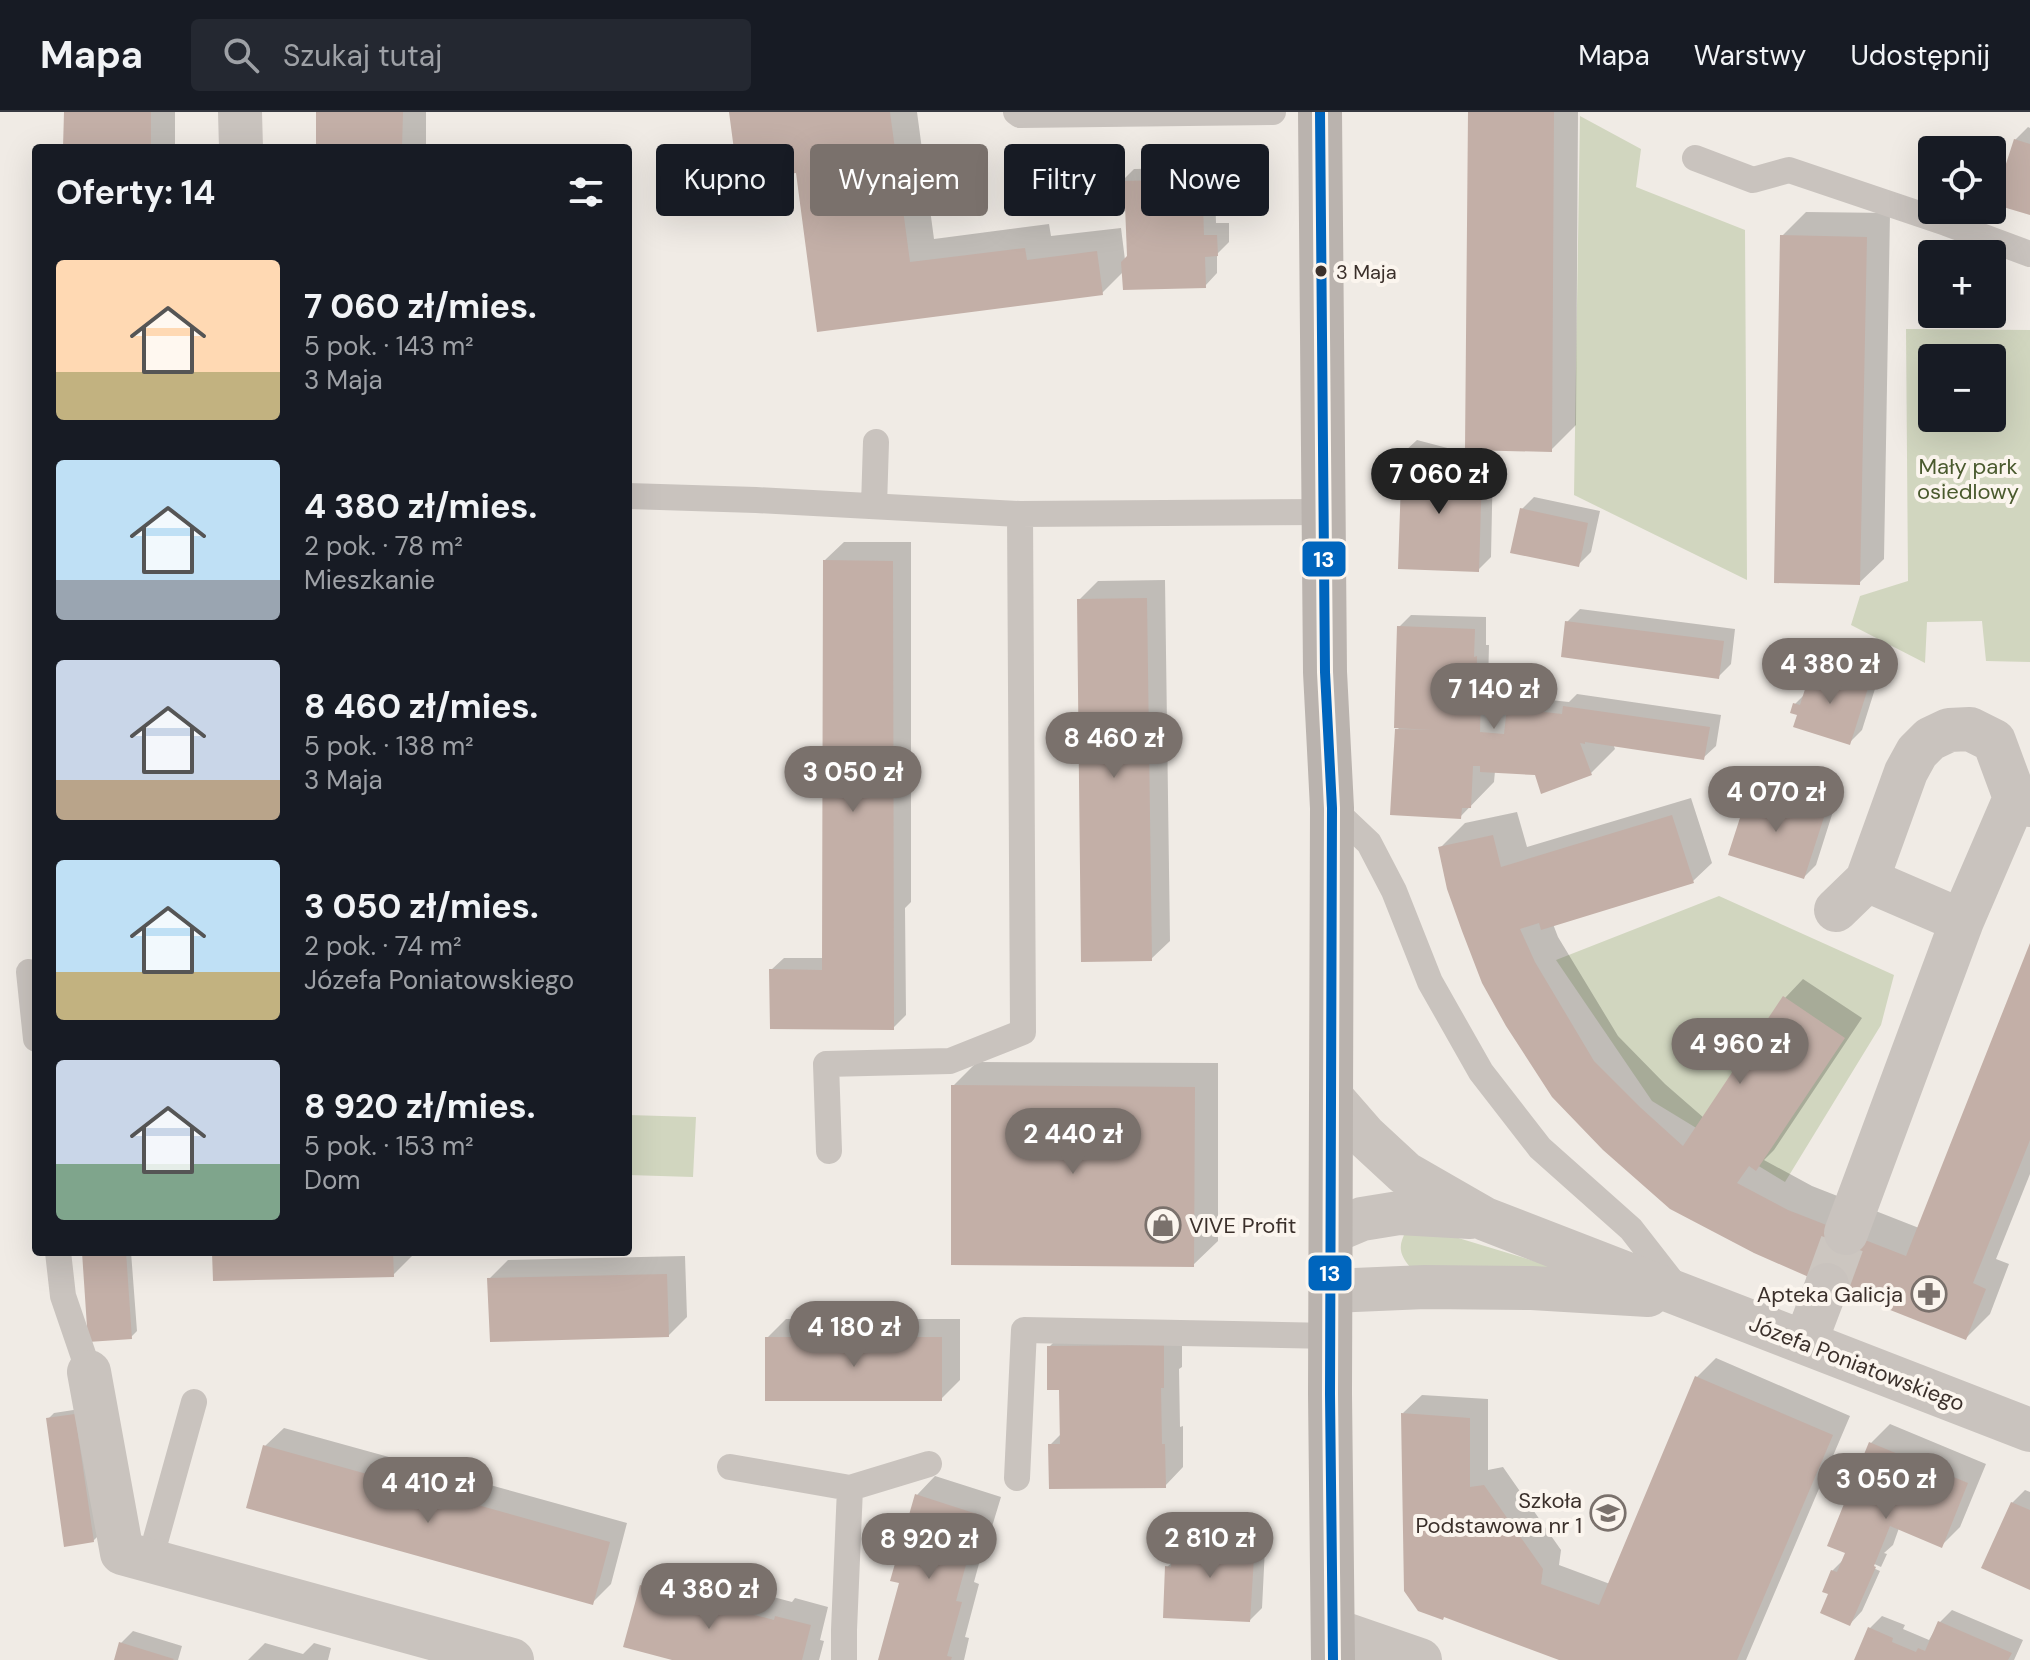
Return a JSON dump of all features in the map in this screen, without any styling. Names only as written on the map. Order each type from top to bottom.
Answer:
[{"type":"street","points":[[240,112],[241,144]]},
{"type":"street","points":[[1320,112],[1325,672],[1332,808],[1333,1645],[1420,1660]]},
{"type":"street","points":[[1836,910],[1867,880],[1906,772],[1917,752],[1930,739],[1949,730],[1970,729],[1994,741],[2022,802],[1962,921],[1846,1233]]},
{"type":"street","points":[[1867,880],[1962,921]]},
{"type":"street","points":[[1331,1097],[1365,1136],[1405,1173],[1485,1219]]},
{"type":"street","points":[[1331,1232],[1362,1219],[1399,1213],[1485,1219]]},
{"type":"street","name":"Józefa Poniatowskiego","points":[[1485,1219],[2030,1430]]},
{"type":"street","points":[[1805,1343],[1827,1285]]},
{"type":"street","name":"Józefa Poniatowskiego","points":[[1331,1291],[1425,1287],[1516,1288],[1684,1297]]},
{"type":"street","points":[[89,1372],[122,1553],[512,1660]]},
{"type":"lane","points":[[1016,112],[1020,115],[1273,112]]},
{"type":"lane","points":[[1695,158],[1753,180],[1789,170],[2030,254]]},
{"type":"lane","points":[[874,506],[876,442]]},
{"type":"lane","points":[[632,496],[1020,514],[1325,512]]},
{"type":"lane","points":[[829,1151],[826,1064],[950,1061],[1023,1032],[1020,514]]},
{"type":"lane","points":[[1332,808],[1369,843],[1394,891],[1430,982],[1481,1072],[1540,1148],[1631,1229],[1684,1297]]},
{"type":"lane","points":[[29,972],[32,1001]]},
{"type":"lane","points":[[58,1256],[63,1296],[89,1372]]},
{"type":"lane","points":[[1017,1478],[1024,1330],[1331,1336]]},
{"type":"lane","points":[[150,1560],[194,1402]]},
{"type":"lane","points":[[730,1467],[850,1488],[929,1464]]},
{"type":"lane","points":[[844,1660],[850,1488]]},
{"type":"green space","points":[[1580,116],[1641,149],[1636,187],[1745,230],[1747,580],[1574,495]]},
{"type":"green space","name":"Mały park osiedlowy","points":[[1906,329],[2030,330],[2030,662],[1986,661],[1982,621],[1927,622],[1925,663],[1851,625],[1860,596],[1908,581]]},
{"type":"green space","points":[[1719,896],[1894,975],[1881,1025],[1785,1182],[1652,1101],[1556,960]]},
{"type":"green space","points":[[632,1115],[696,1117],[693,1177],[632,1175]]},
{"type":"green space","points":[[1422,1227],[1554,1267],[1553,1272],[1410,1267],[1402,1254],[1402,1241],[1406,1231]]},
{"type":"building","points":[[64,112],[151,112],[151,144],[63,144]]},
{"type":"building","points":[[316,112],[403,112],[402,144],[316,144]]},
{"type":"building","points":[[729,112],[890,112],[894,144],[810,144],[810,216],[904,216],[910,262],[1025,248],[1027,260],[1097,251],[1103,295],[817,332],[794,173],[794,144],[733,144]]},
{"type":"building","points":[[1468,112],[1554,112],[1552,452],[1465,450]]},
{"type":"building","points":[[2014,139],[2030,144],[2030,215],[2006,208],[2006,164]]},
{"type":"building","points":[[1125,181],[1141,181],[1141,216],[1203,216],[1204,235],[1217,235],[1218,256],[1205,257],[1206,288],[1123,290],[1121,262],[1127,256]]},
{"type":"building","points":[[1780,235],[1867,237],[1860,585],[1774,583]]},
{"type":"building","points":[[1402,451],[1482,472],[1479,572],[1398,569]]},
{"type":"building","points":[[1520,508],[1588,523],[1579,567],[1510,553]]},
{"type":"building","points":[[823,560],[893,561],[894,1030],[770,1029],[769,969],[822,970]]},
{"type":"building","points":[[1147,598],[1152,961],[1081,962],[1077,599]]},
{"type":"building","points":[[1565,621],[1724,641],[1719,679],[1561,657]]},
{"type":"building","points":[[1397,626],[1475,629],[1476,696],[1481,697],[1480,732],[1504,734],[1507,708],[1562,714],[1563,706],[1710,727],[1704,760],[1585,742],[1580,743],[1592,775],[1541,794],[1535,775],[1480,772],[1480,766],[1473,766],[1471,808],[1462,808],[1461,819],[1390,815],[1395,729],[1434,730],[1394,728]]},
{"type":"building","points":[[1812,667],[1869,685],[1850,745],[1793,727],[1797,715],[1790,713],[1793,703],[1800,705]]},
{"type":"building","points":[[1749,790],[1825,814],[1804,879],[1728,855]]},
{"type":"building","points":[[1672,815],[1694,883],[1541,930],[1539,923],[1520,929],[1535,962],[1594,1061],[1683,1146],[1783,996],[1845,1038],[1756,1171],[1749,1166],[1737,1183],[1788,1210],[1906,1256],[2030,943],[2030,1140],[1973,1283],[1986,1289],[1966,1340],[1754,1253],[1670,1209],[1603,1150],[1552,1097],[1506,1026],[1482,983],[1462,931],[1447,889],[1438,847],[1493,835],[1501,867]]},
{"type":"building","points":[[951,1085],[1195,1087],[1194,1267],[951,1265]]},
{"type":"building","points":[[82,1256],[126,1256],[132,1339],[88,1342]]},
{"type":"building","points":[[212,1256],[393,1256],[394,1277],[213,1281]]},
{"type":"building","points":[[667,1274],[669,1337],[490,1342],[487,1278]]},
{"type":"building","points":[[765,1337],[942,1337],[942,1401],[765,1401]]},
{"type":"building","points":[[1164,1345],[1164,1388],[1161,1388],[1166,1488],[1049,1489],[1048,1444],[1060,1444],[1059,1390],[1047,1390],[1047,1346]]},
{"type":"building","points":[[1695,1376],[1833,1435],[1737,1660],[1559,1660],[1444,1617],[1443,1620],[1418,1611],[1404,1591],[1401,1413],[1470,1418],[1470,1487],[1484,1485],[1543,1569],[1541,1584],[1599,1605]]},
{"type":"building","points":[[75,1414],[94,1542],[64,1547],[46,1418]]},
{"type":"building","points":[[1869,1442],[1968,1483],[1942,1548],[1890,1526],[1850,1626],[1820,1613],[1828,1594],[1822,1592],[1831,1570],[1837,1572],[1845,1553],[1827,1546]]},
{"type":"building","points":[[263,1445],[610,1542],[593,1605],[246,1508]]},
{"type":"building","points":[[915,1494],[983,1516],[956,1601],[962,1602],[947,1656],[952,1657],[951,1660],[878,1660],[899,1583],[890,1581]]},
{"type":"building","points":[[2011,1502],[2030,1510],[2030,1590],[1981,1568]]},
{"type":"building","points":[[1173,1536],[1255,1540],[1250,1622],[1163,1618],[1165,1566],[1171,1567]]},
{"type":"building","points":[[640,1585],[774,1620],[775,1616],[811,1625],[802,1660],[672,1660],[623,1647]]},
{"type":"building","points":[[1938,1621],[2012,1653],[2008,1660],[1854,1660],[1868,1627],[1916,1652],[1918,1648],[1925,1651]]},
{"type":"building","points":[[119,1642],[174,1659],[114,1660]]},
{"type":"tunnel","points":[[1827,1285],[1846,1233]]},
{"type":"transit line","name":"13","points":[[1320,112],[1325,672],[1332,808],[1330,1394],[1333,1660]]},
{"type":"place","name":"3 Maja","points":[[1321,271]]},
{"type":"place","name":"VIVE Profit","points":[[1163,1225]]},
{"type":"place","name":"Apteka Galicja","points":[[1929,1294]]},
{"type":"place","name":"Szkoła Podstawowa nr 1","points":[[1608,1513]]}]
